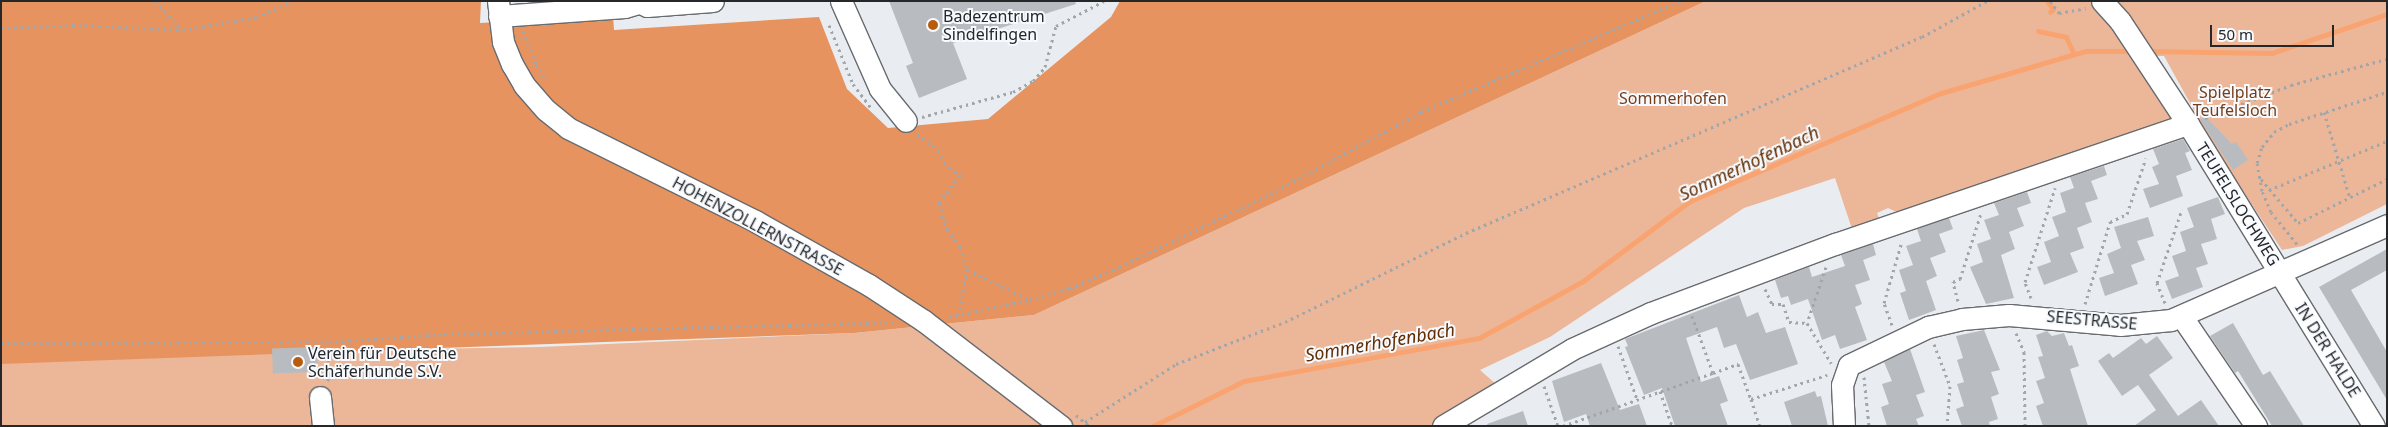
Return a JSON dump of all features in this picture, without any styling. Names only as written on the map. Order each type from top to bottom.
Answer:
[{"type":"street","points":[[499,8],[520,14],[625,7],[637,2],[647,6],[713,1]]},
{"type":"street","points":[[841,1],[880,89],[906,121]]},
{"type":"street","name":"TEUFELSLOCHWEG","points":[[2104,3],[2188,124],[2281,273]]},
{"type":"street","name":"HOHENZOLLERNSTRASSE","points":[[499,8],[503,42],[524,85],[546,110],[568,128],[755,221],[869,285],[936,330],[1061,426]]},
{"type":"street","points":[[1443,426],[1580,345],[1678,302],[1827,247],[2188,124]]},
{"type":"street","name":"SEESTRASSE","points":[[1844,373],[1849,365],[1897,340],[1928,327],[1962,319],[2009,315],[2037,316],[2120,325],[2177,319],[2258,281],[2281,273],[2387,225]]},
{"type":"street","name":"IN DER HALDE","points":[[2281,273],[2374,426]]},
{"type":"street","points":[[2177,319],[2256,426]]},
{"type":"street","points":[[1844,373],[1844,426]]},
{"type":"street","points":[[320,397],[323,426]]},
{"type":"path","points":[[155,1],[183,30]]},
{"type":"path","points":[[1,28],[79,25],[183,30],[256,17],[292,1]]},
{"type":"path","points":[[906,121],[1013,92],[1033,81],[1045,67],[1056,26],[1104,1]]},
{"type":"path","points":[[940,312],[948,317],[958,316],[1029,300],[1070,288],[1119,267],[1270,194],[1421,112],[1680,1]]},
{"type":"path","points":[[1089,426],[1085,422],[1176,364],[1285,322],[1466,233],[1922,36],[1987,1]]},
{"type":"path","points":[[2050,1],[2059,12],[2104,3]]},
{"type":"path","points":[[520,14],[525,40],[551,86]]},
{"type":"path","points":[[2188,124],[2291,85],[2387,59]]},
{"type":"path","points":[[2310,260],[2270,212],[2257,163],[2267,139],[2288,124],[2387,92]]},
{"type":"path","points":[[2324,112],[2350,198]]},
{"type":"path","points":[[2081,322],[2110,222],[2127,214],[2148,153],[2148,138]]},
{"type":"path","points":[[924,141],[938,150],[944,163],[960,176],[939,204],[947,229],[960,246],[966,269],[958,316]]},
{"type":"path","points":[[2269,190],[2338,159],[2387,141]]},
{"type":"path","points":[[2037,316],[2025,282],[2058,178],[2058,169]]},
{"type":"path","points":[[2260,176],[2269,190],[2298,223],[2387,179]]},
{"type":"path","points":[[1962,319],[1953,282],[1960,278],[1984,206],[1982,195]]},
{"type":"path","points":[[2177,319],[2157,283],[2182,209]]},
{"type":"path","points":[[1897,340],[1884,303],[1905,233],[1900,222]]},
{"type":"path","points":[[1827,247],[1829,260],[1807,323],[1826,359],[1844,373]]},
{"type":"path","points":[[966,269],[1029,300]]},
{"type":"path","points":[[1763,284],[1772,304],[1783,304],[1789,322],[1807,323]]},
{"type":"path","points":[[1691,312],[1713,373]]},
{"type":"path","points":[[2009,315],[2024,352],[2025,426]]},
{"type":"path","points":[[1,343],[328,342],[444,334],[894,322]]},
{"type":"path","points":[[1928,327],[1950,386],[1947,426]]},
{"type":"path","points":[[1616,340],[1637,400]]},
{"type":"path","points":[[328,342],[329,363]]},
{"type":"path","points":[[1563,426],[1738,364],[1760,426]]},
{"type":"path","points":[[1751,399],[1812,378],[1844,373]]},
{"type":"path","points":[[1542,381],[1558,426]]},
{"type":"path","points":[[1867,386],[1869,426]]},
{"type":"path","points":[[1660,391],[1672,426]]},
{"type":"path","points":[[1579,420],[1581,426]]},
{"type":"green space","points":[[1706,1],[2387,1],[2387,204],[2303,246],[2282,250],[2217,152],[2164,56],[2139,56],[2179,117],[1903,215],[1888,208],[1877,213],[1881,223],[1853,232],[1835,178],[1744,208],[1550,337],[1480,370],[1497,385],[1430,426],[1,426],[1,356],[540,347],[854,333],[1034,315]]},
{"type":"shaded area","points":[[1,1],[481,1],[480,23],[613,15],[614,30],[819,17],[847,89],[888,128],[988,119],[1111,17],[1120,1],[1706,1],[1034,315],[854,333],[1,364]]},
{"type":"building","name":"Badezentrum Sindelfingen","points":[[889,1],[1075,1],[1076,4],[953,43],[967,79],[919,98],[906,66],[913,63]]},
{"type":"building","points":[[2205,116],[2232,144],[2236,142],[2248,160],[2233,170],[2200,120]]},
{"type":"building","points":[[2183,139],[2190,151],[2185,153],[2192,170],[2176,176],[2183,196],[2150,208],[2143,189],[2159,184],[2152,167],[2159,164],[2153,149]]},
{"type":"building","points":[[2104,166],[2107,175],[2091,181],[2098,199],[2085,203],[2092,222],[2077,228],[2084,248],[2070,253],[2078,272],[2044,285],[2037,267],[2051,262],[2044,242],[2059,236],[2052,217],[2066,212],[2060,193],[2074,188],[2070,177]]},
{"type":"building","points":[[2027,192],[2031,203],[2017,208],[2024,226],[2009,232],[2015,249],[2001,255],[2014,298],[1986,304],[1970,267],[1983,262],[1977,244],[1991,239],[1984,220],[1999,215],[1994,203]]},
{"type":"building","points":[[2218,197],[2225,214],[2211,219],[2217,239],[2201,244],[2208,264],[2196,268],[2203,287],[2172,299],[2165,281],[2179,276],[2172,256],[2186,251],[2180,232],[2194,227],[2187,208]]},
{"type":"building","points":[[2148,217],[2154,236],[2137,241],[2145,260],[2131,265],[2138,284],[2105,296],[2099,278],[2114,273],[2107,254],[2121,248],[2114,227]]},
{"type":"building","points":[[1949,218],[1953,229],[1939,234],[1946,252],[1930,258],[1937,276],[1926,281],[1936,310],[1909,320],[1900,293],[1906,291],[1899,270],[1913,265],[1906,246],[1921,241],[1917,229]]},
{"type":"building","points":[[1873,244],[1876,255],[1863,260],[1870,280],[1855,285],[1862,304],[1855,307],[1867,340],[1840,349],[1835,335],[1822,340],[1808,299],[1791,305],[1788,296],[1781,298],[1775,280],[1809,267],[1812,277],[1845,266],[1841,255]]},
{"type":"building","points":[[2387,249],[2387,270],[2351,290],[2387,352],[2387,400],[2319,287]]},
{"type":"building","points":[[1739,295],[1747,317],[1758,312],[1766,333],[1785,327],[1798,364],[1750,380],[1736,344],[1724,348],[1717,327],[1686,338],[1701,382],[1719,376],[1728,401],[1720,404],[1728,426],[1675,426],[1662,388],[1644,395],[1625,347],[1628,346],[1625,339]]},
{"type":"building","points":[[2233,323],[2263,375],[2270,371],[2304,426],[2272,426],[2238,371],[2235,373],[2210,336]]},
{"type":"building","points":[[1984,330],[2000,370],[1991,372],[1999,394],[1991,397],[1998,419],[1989,422],[1990,426],[1962,426],[1956,409],[1964,406],[1957,384],[1964,382],[1957,360],[1963,358],[1956,336]]},
{"type":"building","points":[[2047,331],[2052,336],[2064,333],[2069,346],[2072,345],[2079,366],[2070,369],[2088,426],[2043,426],[2036,406],[2044,403],[2036,381],[2045,378],[2038,357],[2043,356],[2036,335]]},
{"type":"building","points":[[2157,336],[2173,358],[2149,375],[2178,416],[2201,400],[2219,426],[2134,426],[2156,410],[2138,385],[2122,396],[2098,361],[2109,353],[2113,358],[2141,338],[2146,344]]},
{"type":"building","points":[[317,347],[318,372],[273,374],[272,349]]},
{"type":"building","points":[[1910,349],[1925,392],[1916,395],[1924,416],[1916,419],[1919,426],[1887,426],[1881,407],[1889,404],[1882,384],[1892,381],[1884,362]]},
{"type":"building","points":[[1601,363],[1620,410],[1639,404],[1647,426],[1590,426],[1586,414],[1564,422],[1552,381]]},
{"type":"building","points":[[1815,391],[1817,397],[1821,396],[1828,426],[1792,426],[1784,402]]},
{"type":"building","points":[[1523,411],[1528,426],[1488,426],[1487,424]]},
{"type":"waterway","points":[[2047,1],[2053,9],[2050,12]]},
{"type":"waterway","name":"Sommerhofenbach","points":[[2146,51],[2272,53],[2387,14]]},
{"type":"waterway","points":[[2038,31],[2066,37],[2074,54]]},
{"type":"waterway","name":"Sommerhofenbach","points":[[1153,426],[1244,381],[1479,338],[1583,281],[1690,201],[1941,93],[2086,51],[2133,51]]},
{"type":"place","name":"Badezentrum Sindelfingen","points":[[933,25]]},
{"type":"place","name":"Verein für Deutsche Schäferhunde S.V.","points":[[298,362]]},
{"type":"park label","name":"Sommerhofen","points":[[1673,98]]},
{"type":"park label","name":"Spielplatz Teufelsloch","points":[[2235,101]]}]
